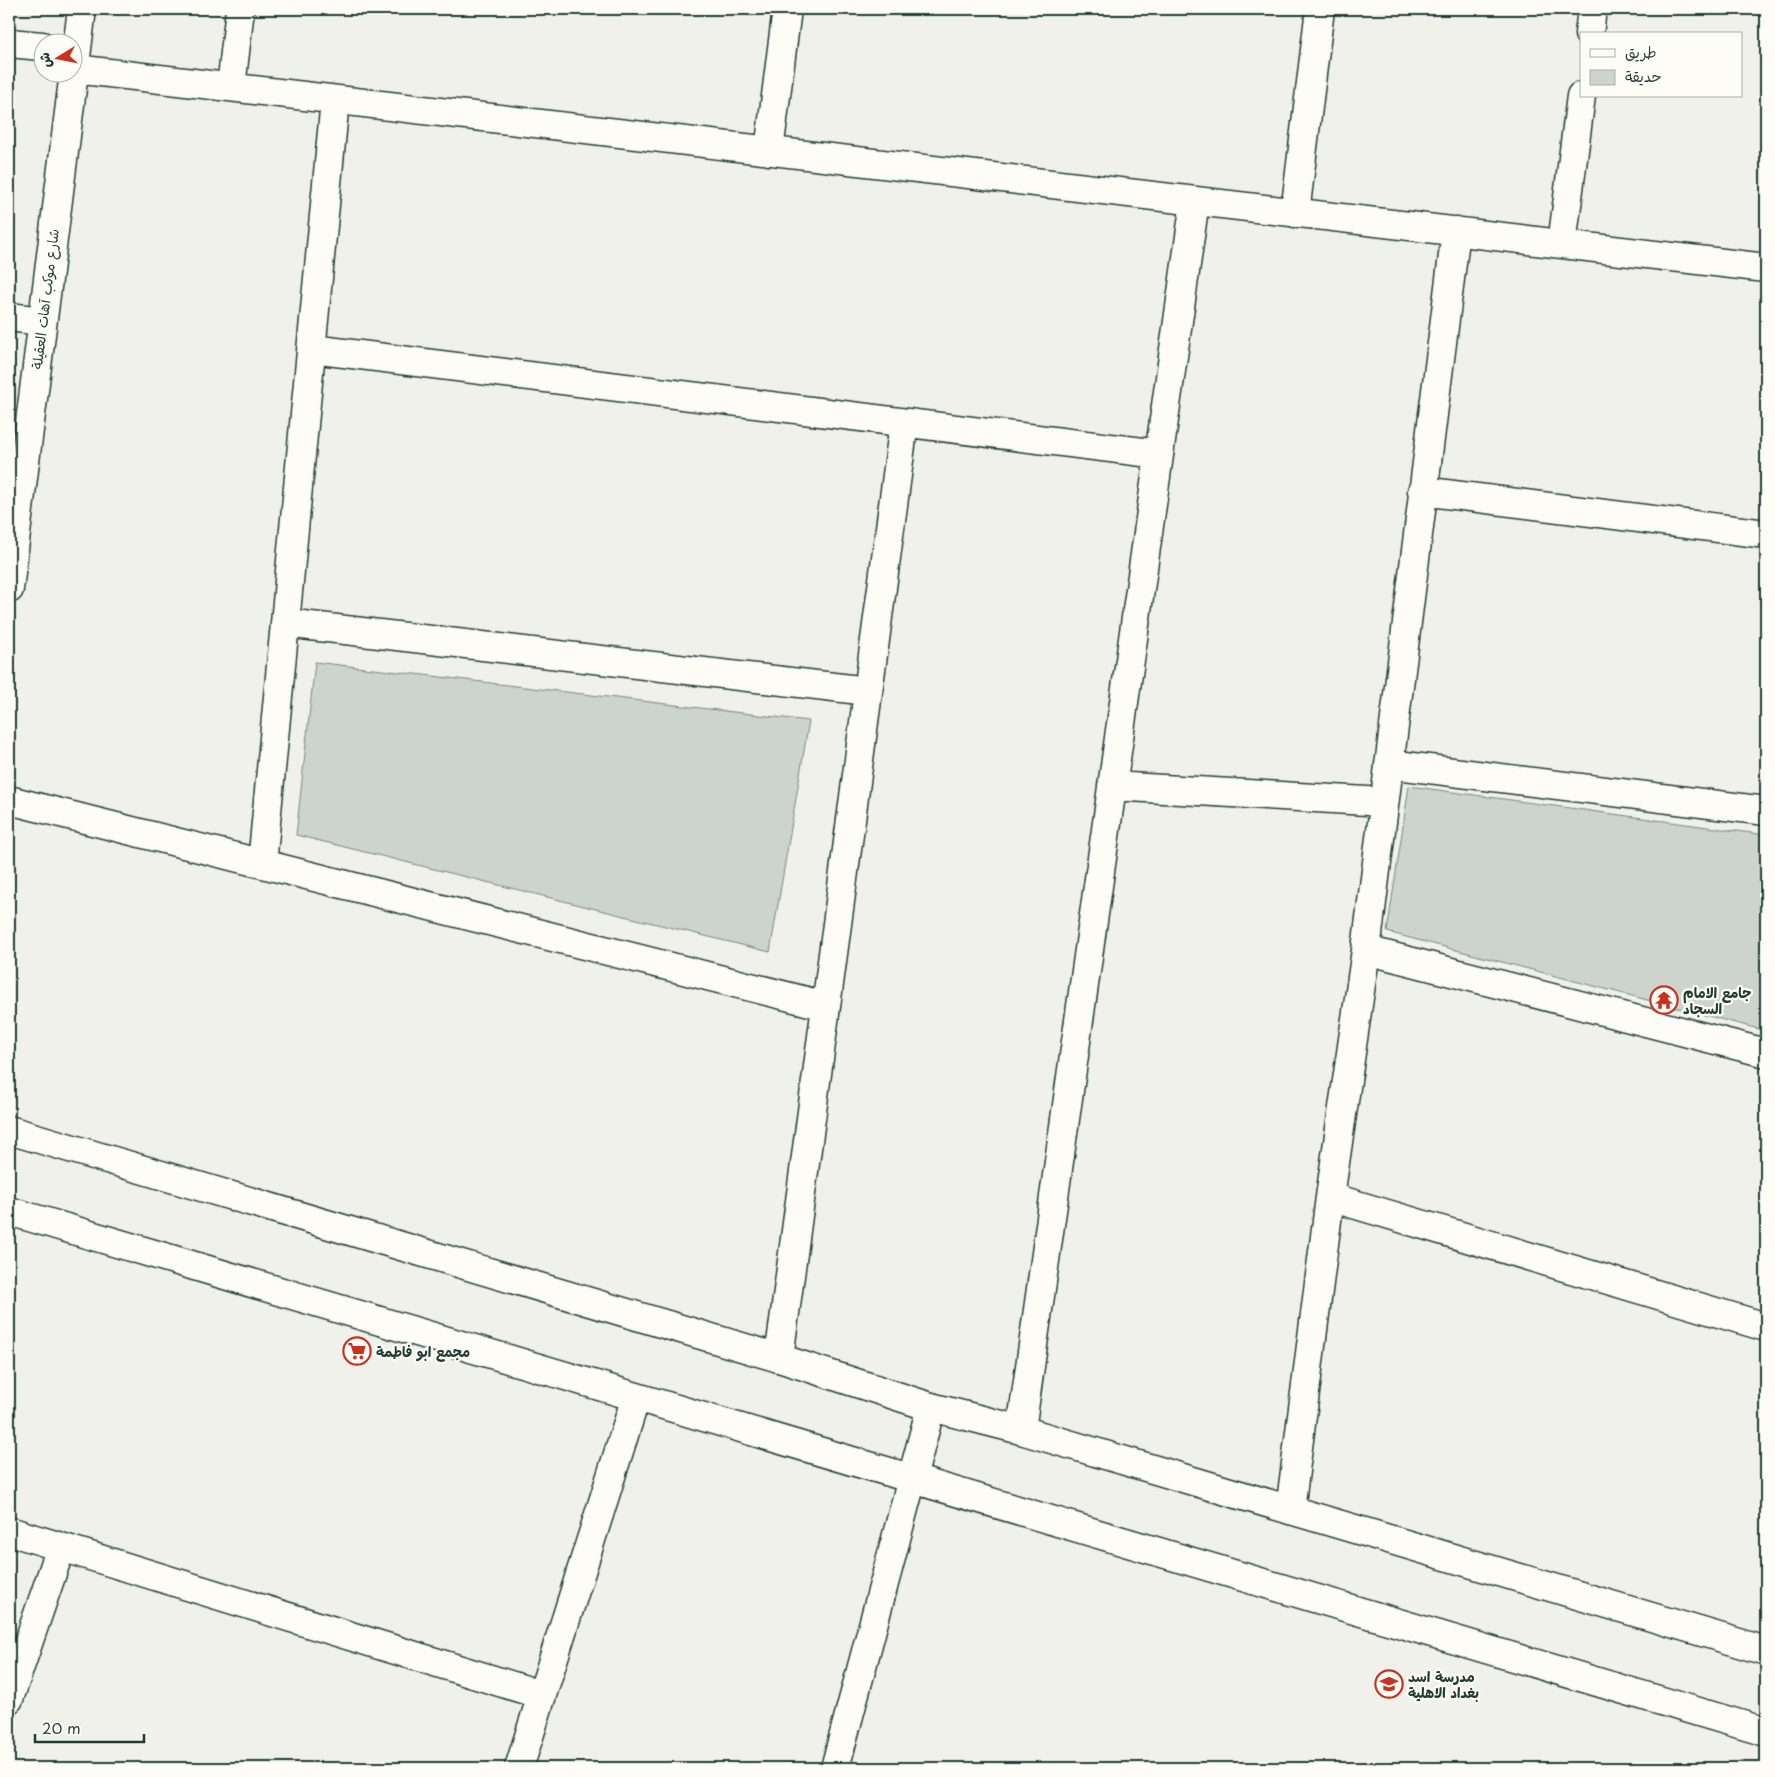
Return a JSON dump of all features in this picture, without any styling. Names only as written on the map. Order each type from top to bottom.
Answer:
[{"type":"street","name":"شارع موكب آهات العقيلة","points":[[79,32],[82,9]]},
{"type":"street","points":[[231,87],[240,9]]},
{"type":"street","points":[[769,151],[787,9]]},
{"type":"street","points":[[1295,213],[1320,9]]},
{"type":"street","points":[[1589,32],[1592,9]]},
{"type":"street","points":[[9,43],[32,45]]},
{"type":"street","points":[[82,57],[231,87],[1766,268]]},
{"type":"street","name":"شارع موكب آهات العقيلة","points":[[9,589],[72,82]]},
{"type":"street","points":[[1562,244],[1581,98]]},
{"type":"street","points":[[262,864],[335,100]]},
{"type":"street","points":[[1021,1430],[1195,201]]},
{"type":"street","points":[[1290,1510],[1330,1196],[1366,950],[1422,491],[1456,232]]},
{"type":"street","points":[[9,317],[42,321]]},
{"type":"street","points":[[312,349],[1159,454]]},
{"type":"street","points":[[779,1358],[904,423]]},
{"type":"street","points":[[1422,491],[1766,534]]},
{"type":"street","points":[[285,623],[868,691]]},
{"type":"street","points":[[1389,764],[1766,811]]},
{"type":"street","points":[[1112,786],[1384,802]]},
{"type":"street","points":[[9,800],[826,1006]]},
{"type":"street","points":[[1366,950],[1766,1053]]},
{"type":"street","points":[[9,1130],[779,1358],[932,1407],[1021,1430],[1766,1651]]},
{"type":"street","points":[[1330,1196],[1766,1327]]},
{"type":"street","points":[[9,1211],[1766,1732]]},
{"type":"street","points":[[519,1768],[636,1397]]},
{"type":"street","points":[[836,1768],[932,1407]]},
{"type":"street","points":[[9,1531],[542,1695]]},
{"type":"street","points":[[9,1699],[61,1547]]},
{"type":"green space","points":[[315,662],[809,721],[770,952],[296,835]]},
{"type":"green space","points":[[1409,786],[1766,835],[1766,1031],[1387,932]]},
{"type":"place","name":"جامع الامام السجاد","points":[[1664,1000]]},
{"type":"place","name":"مجمع ابو فاطمة","points":[[357,1351]]},
{"type":"place","name":"مدرسة اسد بغداد الاهلية","points":[[1389,1684]]}]
